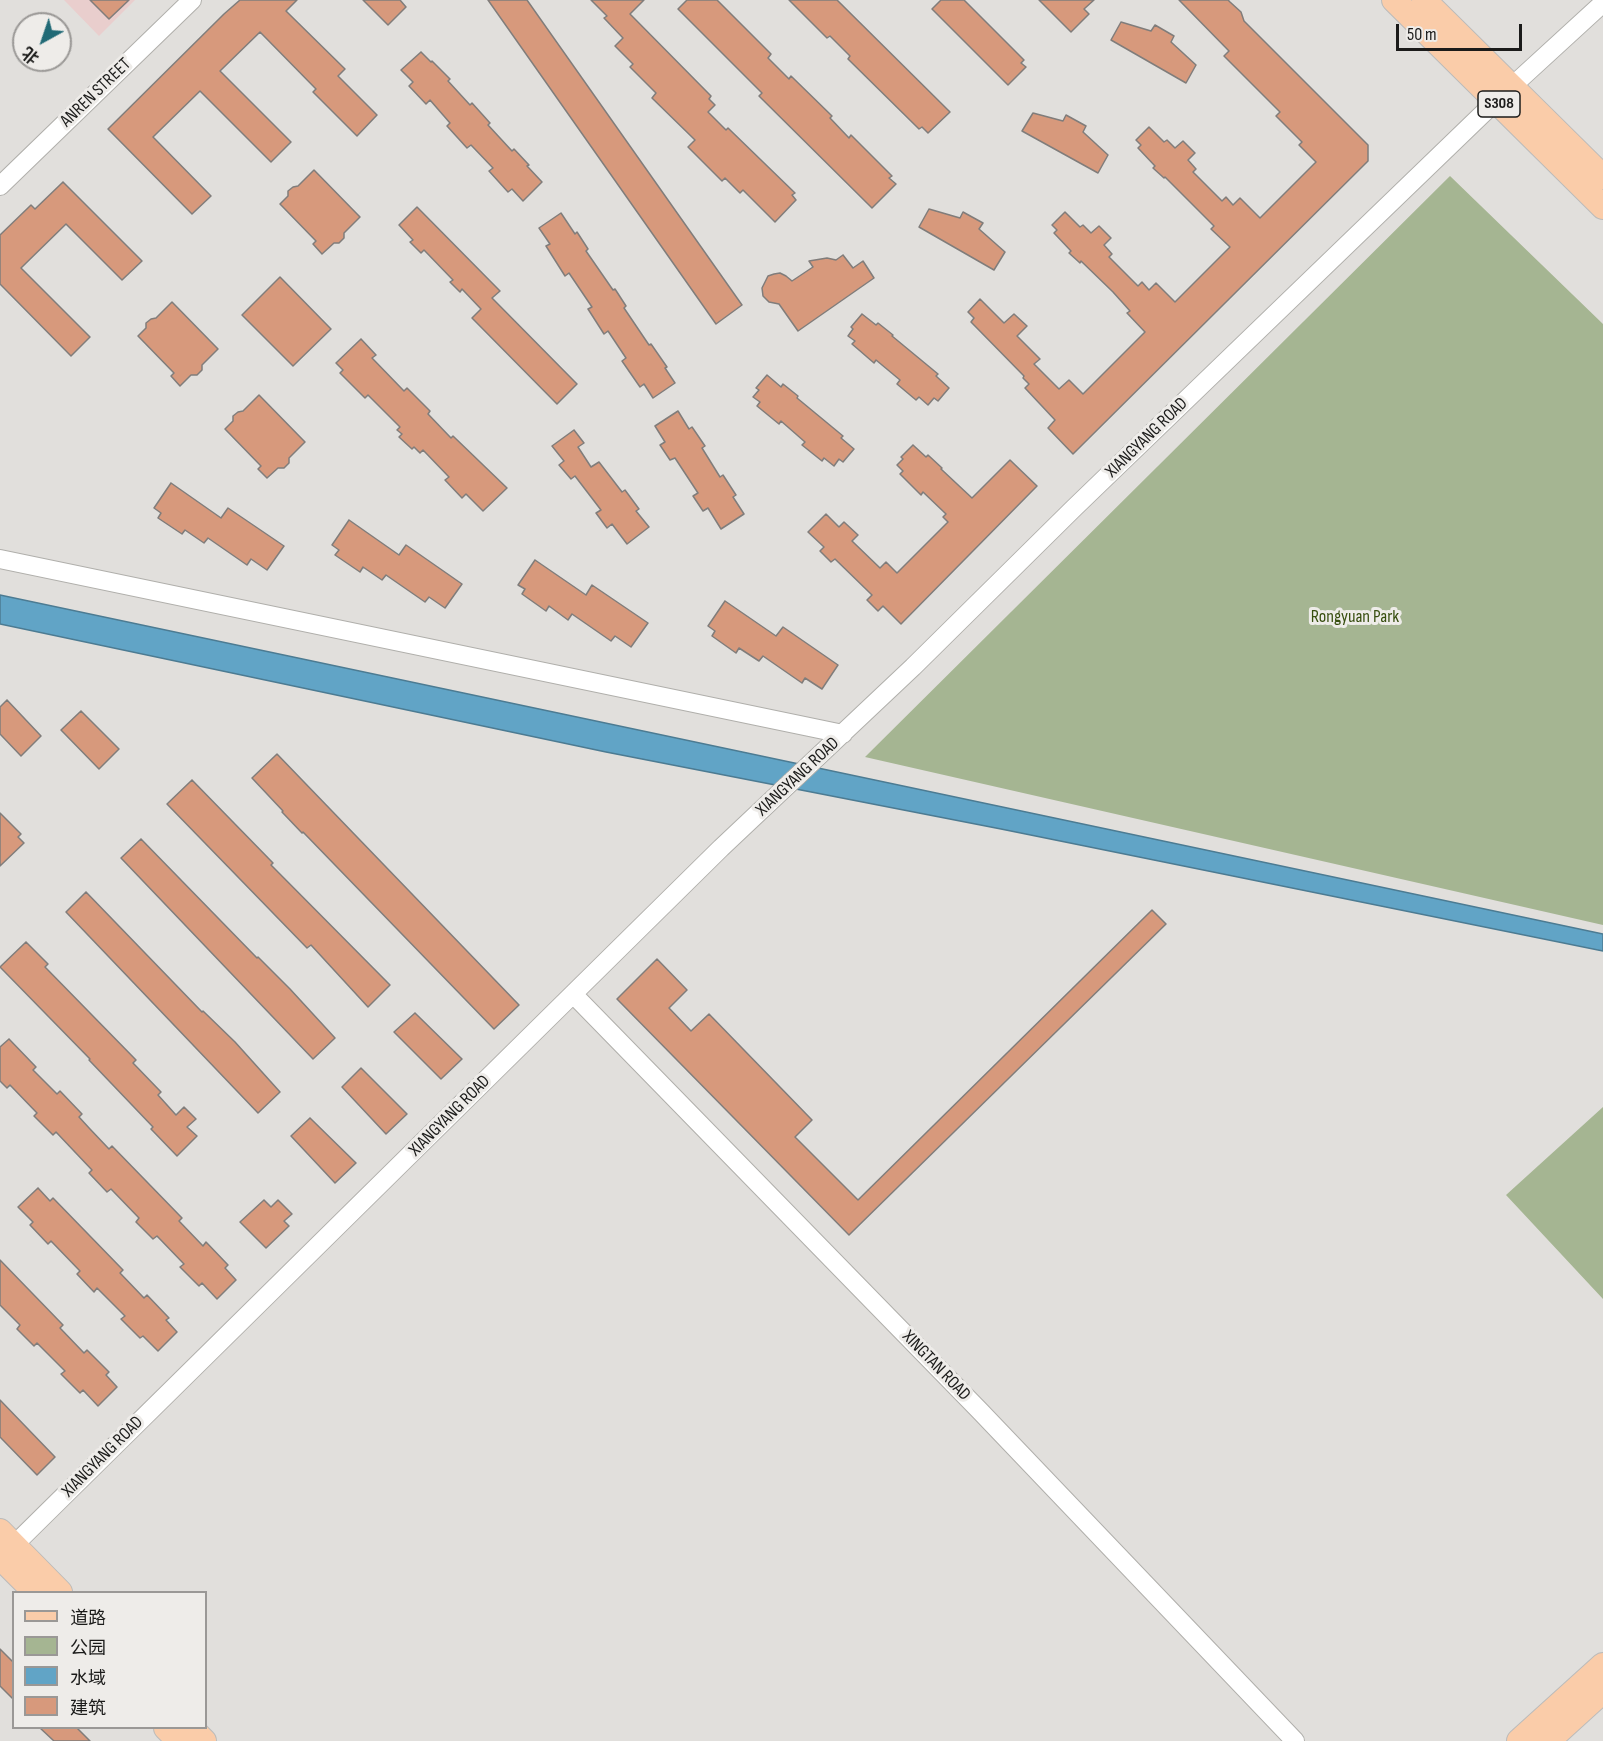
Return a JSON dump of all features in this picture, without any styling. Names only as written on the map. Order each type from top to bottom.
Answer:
[{"type":"main road","name":"S308","points":[[1394,0],[1603,177]]},
{"type":"main road","name":"S308","points":[[1424,0],[1603,207]]},
{"type":"main road","points":[[3,1550],[33,1591]]},
{"type":"main road","points":[[3,1550],[57,1591]]},
{"type":"main road","points":[[1519,1741],[1603,1665]]},
{"type":"main road","points":[[1548,1741],[1603,1691]]},
{"type":"main road","points":[[167,1729],[179,1741]]},
{"type":"main road","points":[[192,1729],[204,1741]]},
{"type":"street","name":"ANREN STREET","points":[[0,186],[192,0]]},
{"type":"street","name":"XIANGYANG ROAD","points":[[3,1550],[721,848],[913,667],[1074,508],[1504,94],[1603,3]]},
{"type":"street","points":[[0,559],[843,734]]},
{"type":"street","name":"XINGTAN ROAD","points":[[573,994],[980,1411],[1295,1741]]},
{"type":"shaded area","points":[[64,0],[135,0],[99,36]]},
{"type":"green space","name":"Rongyuan Park","points":[[1450,176],[1603,324],[1603,925],[865,757]]},
{"type":"green space","points":[[1603,1107],[1603,1299],[1506,1195]]},
{"type":"water","points":[[0,595],[1603,934],[1603,951],[1001,829],[606,752],[0,624]]},
{"type":"building","points":[[90,0],[129,0],[109,19]]},
{"type":"building","points":[[240,0],[297,0],[286,11],[345,69],[338,76],[377,115],[357,136],[313,92],[316,89],[260,32],[220,71],[291,142],[271,162],[200,91],[153,137],[211,196],[192,214],[108,129]]},
{"type":"building","points":[[363,0],[400,0],[406,7],[388,25]]},
{"type":"building","points":[[488,0],[527,0],[742,305],[716,324]]},
{"type":"building","points":[[591,0],[644,0],[630,14],[711,96],[709,99],[715,105],[708,112],[726,130],[728,128],[795,193],[792,195],[796,200],[775,222],[743,190],[740,193],[725,178],[722,181],[688,147],[695,140],[652,98],[656,93],[630,67],[633,64],[615,46],[623,38],[604,18],[607,16]]},
{"type":"building","points":[[687,0],[717,0],[771,54],[768,58],[789,79],[791,76],[832,116],[830,118],[849,138],[851,135],[892,176],[889,178],[896,184],[872,208],[759,96],[762,93],[678,9]]},
{"type":"building","points":[[789,0],[837,0],[950,112],[928,133],[922,127],[919,129],[848,59],[850,56],[830,36],[827,38]]},
{"type":"building","points":[[941,0],[964,0],[1024,60],[1021,63],[1026,67],[1008,85],[932,9]]},
{"type":"building","points":[[1039,0],[1094,0],[1084,9],[1089,14],[1071,32]]},
{"type":"building","points":[[1179,0],[1228,0],[1241,12],[1244,21],[1368,145],[1368,161],[1073,454],[1048,428],[1055,420],[1025,388],[1029,384],[1023,378],[1024,376],[971,322],[974,318],[968,312],[980,299],[1004,323],[1014,314],[1027,326],[1017,336],[1040,359],[1034,364],[1059,389],[1069,380],[1083,394],[1145,332],[1127,313],[1130,311],[1113,292],[1081,261],[1080,263],[1069,253],[1071,251],[1054,233],[1057,230],[1052,225],[1065,212],[1080,227],[1083,225],[1091,233],[1099,226],[1111,238],[1104,245],[1112,254],[1109,257],[1138,286],[1142,282],[1149,290],[1156,283],[1175,302],[1230,247],[1211,229],[1214,226],[1153,168],[1155,166],[1138,148],[1141,145],[1136,140],[1149,127],[1164,142],[1167,140],[1175,148],[1183,141],[1195,153],[1188,160],[1196,169],[1193,172],[1222,201],[1226,197],[1233,205],[1240,198],[1260,218],[1316,162],[1299,145],[1302,142],[1276,116],[1280,112],[1224,56],[1229,51]]},
{"type":"building","points":[[1121,22],[1151,31],[1155,25],[1174,36],[1171,42],[1196,65],[1186,83],[1111,40]]},
{"type":"building","points":[[421,52],[450,79],[448,81],[470,105],[472,103],[490,123],[488,125],[512,151],[514,149],[542,182],[523,201],[512,189],[508,192],[489,171],[493,168],[471,145],[467,148],[447,126],[450,123],[430,100],[426,104],[409,86],[413,82],[401,70]]},
{"type":"building","points":[[1033,113],[1063,121],[1066,115],[1086,126],[1083,132],[1108,155],[1098,173],[1022,131]]},
{"type":"building","points":[[314,170],[360,217],[344,233],[344,238],[339,243],[334,243],[322,254],[313,244],[316,241],[280,204],[288,196],[288,191],[298,186]]},
{"type":"building","points":[[63,182],[142,261],[122,280],[66,224],[21,268],[90,337],[71,356],[0,284],[0,235],[31,205],[35,209]]},
{"type":"building","points":[[417,207],[500,291],[492,298],[577,384],[557,404],[472,318],[481,309],[462,289],[460,292],[450,282],[453,280],[424,250],[421,253],[410,242],[413,240],[399,225]]},
{"type":"building","points":[[929,209],[960,218],[963,212],[983,223],[979,229],[1005,252],[994,270],[919,227]]},
{"type":"building","points":[[561,213],[575,234],[577,232],[588,249],[586,251],[613,290],[615,289],[626,306],[624,308],[667,367],[665,368],[675,383],[653,398],[644,384],[640,387],[622,361],[626,358],[608,331],[604,334],[588,309],[592,307],[569,273],[565,276],[546,246],[550,244],[539,228]]},
{"type":"building","points":[[843,255],[853,268],[863,261],[874,278],[798,331],[779,304],[769,302],[763,296],[762,288],[768,276],[780,273],[792,281],[813,267],[809,261],[827,258],[836,260]]},
{"type":"building","points":[[280,277],[331,329],[293,366],[242,315]]},
{"type":"building","points":[[172,302],[218,349],[202,365],[202,370],[197,375],[191,375],[180,386],[171,376],[174,373],[138,336],[146,328],[146,323],[156,318]]},
{"type":"building","points":[[862,314],[876,325],[878,323],[938,374],[936,376],[949,388],[938,401],[934,398],[928,405],[919,397],[916,400],[897,384],[900,380],[876,360],[874,363],[852,344],[855,341],[848,336],[853,329],[851,327]]},
{"type":"building","points":[[361,339],[376,355],[372,358],[404,391],[407,388],[430,411],[428,414],[451,438],[453,436],[507,488],[483,511],[466,494],[462,498],[445,480],[449,477],[423,450],[420,453],[414,447],[412,449],[399,437],[402,434],[397,430],[400,427],[368,395],[365,398],[340,373],[343,370],[336,363]]},
{"type":"building","points":[[767,375],[781,387],[783,384],[798,396],[797,398],[843,436],[841,438],[854,449],[843,462],[839,459],[834,466],[824,458],[822,461],[802,445],[805,442],[781,421],[779,424],[757,406],[760,402],[753,397],[759,390],[756,388]]},
{"type":"building","points":[[259,395],[305,442],[289,458],[289,463],[284,468],[278,468],[267,478],[258,469],[261,466],[225,429],[233,421],[233,416],[243,411]]},
{"type":"building","points":[[678,411],[689,429],[692,427],[705,446],[702,448],[720,477],[723,475],[736,495],[733,497],[744,514],[721,529],[708,508],[703,511],[693,496],[698,493],[675,458],[670,460],[660,445],[665,442],[655,426]]},
{"type":"building","points":[[574,430],[584,443],[578,447],[591,467],[599,462],[622,492],[625,490],[639,509],[636,511],[649,527],[627,544],[612,524],[607,528],[596,513],[601,510],[575,476],[571,479],[559,465],[564,461],[552,446]]},
{"type":"building","points":[[913,445],[926,457],[928,455],[972,498],[1010,460],[1037,486],[901,624],[883,606],[878,611],[867,600],[872,595],[835,559],[831,562],[820,551],[824,547],[808,532],[826,514],[839,527],[844,522],[858,535],[852,541],[880,568],[886,562],[897,573],[948,522],[943,517],[946,514],[923,492],[921,495],[900,474],[903,471],[897,465],[903,459],[901,457]]},
{"type":"building","points":[[171,483],[221,518],[228,508],[284,546],[267,570],[251,559],[247,565],[208,538],[204,543],[185,530],[182,534],[158,518],[161,513],[154,508]]},
{"type":"building","points":[[349,520],[399,555],[406,545],[462,584],[445,608],[429,597],[425,602],[386,575],[382,580],[363,567],[360,572],[335,555],[339,550],[332,545]]},
{"type":"building","points":[[535,560],[586,595],[592,585],[648,623],[631,647],[615,636],[611,641],[572,614],[568,620],[549,606],[546,611],[522,594],[525,589],[518,585]]},
{"type":"building","points":[[725,601],[776,636],[783,627],[838,665],[822,689],[805,678],[802,683],[763,656],[759,661],[739,648],[736,653],[712,636],[715,631],[708,626]]},
{"type":"building","points":[[7,700],[41,736],[21,756],[0,734],[0,707]]},
{"type":"building","points":[[81,711],[119,749],[99,769],[61,730]]},
{"type":"building","points":[[277,754],[519,1005],[494,1029],[302,833],[252,778]]},
{"type":"building","points":[[192,780],[273,863],[271,865],[390,985],[368,1007],[311,945],[307,948],[167,804]]},
{"type":"building","points":[[0,813],[21,834],[18,837],[24,843],[0,866]]},
{"type":"building","points":[[141,839],[290,989],[335,1038],[313,1059],[121,858]]},
{"type":"building","points":[[86,892],[202,1012],[235,1042],[280,1092],[258,1113],[66,912]]},
{"type":"building","points":[[1152,910],[1166,924],[849,1235],[617,999],[657,959],[687,990],[669,1008],[691,1031],[709,1014],[812,1120],[795,1137],[858,1200]]},
{"type":"building","points":[[26,942],[48,964],[45,967],[136,1060],[133,1063],[161,1092],[158,1095],[176,1115],[184,1107],[196,1119],[187,1127],[197,1136],[177,1156],[90,1059],[0,967]]},
{"type":"building","points":[[415,1013],[462,1059],[441,1079],[394,1032]]},
{"type":"building","points":[[9,1039],[36,1067],[33,1070],[57,1094],[60,1091],[82,1114],[79,1117],[109,1149],[112,1146],[182,1218],[179,1221],[203,1246],[206,1242],[228,1265],[225,1268],[236,1280],[217,1299],[202,1283],[199,1286],[180,1267],[184,1264],[157,1236],[153,1239],[136,1222],[139,1218],[111,1189],[107,1192],[89,1173],[92,1170],[56,1132],[53,1135],[34,1116],[37,1113],[10,1085],[7,1088],[0,1081],[0,1047]]},
{"type":"building","points":[[361,1068],[407,1114],[386,1134],[342,1087]]},
{"type":"building","points":[[310,1118],[356,1163],[335,1183],[291,1136]]},
{"type":"building","points":[[38,1188],[50,1201],[53,1198],[123,1270],[120,1273],[144,1298],[147,1295],[169,1318],[166,1320],[177,1332],[158,1351],[143,1336],[140,1338],[121,1319],[125,1316],[97,1288],[94,1292],[77,1274],[80,1271],[51,1241],[48,1244],[30,1225],[33,1222],[18,1207]]},
{"type":"building","points":[[264,1200],[271,1207],[278,1200],[292,1214],[284,1221],[289,1226],[266,1248],[240,1222]]},
{"type":"building","points":[[0,1260],[63,1325],[60,1328],[84,1353],[87,1350],[109,1372],[106,1375],[117,1387],[98,1406],[83,1390],[80,1393],[61,1374],[65,1371],[37,1343],[34,1346],[17,1329],[20,1325],[0,1305]]},
{"type":"building","points":[[0,1400],[55,1457],[37,1475],[0,1437]]},
{"type":"building","points":[[0,1649],[12,1661],[12,1698],[0,1686]]},
{"type":"building","points":[[41,1729],[78,1729],[90,1741],[54,1741]]}]
